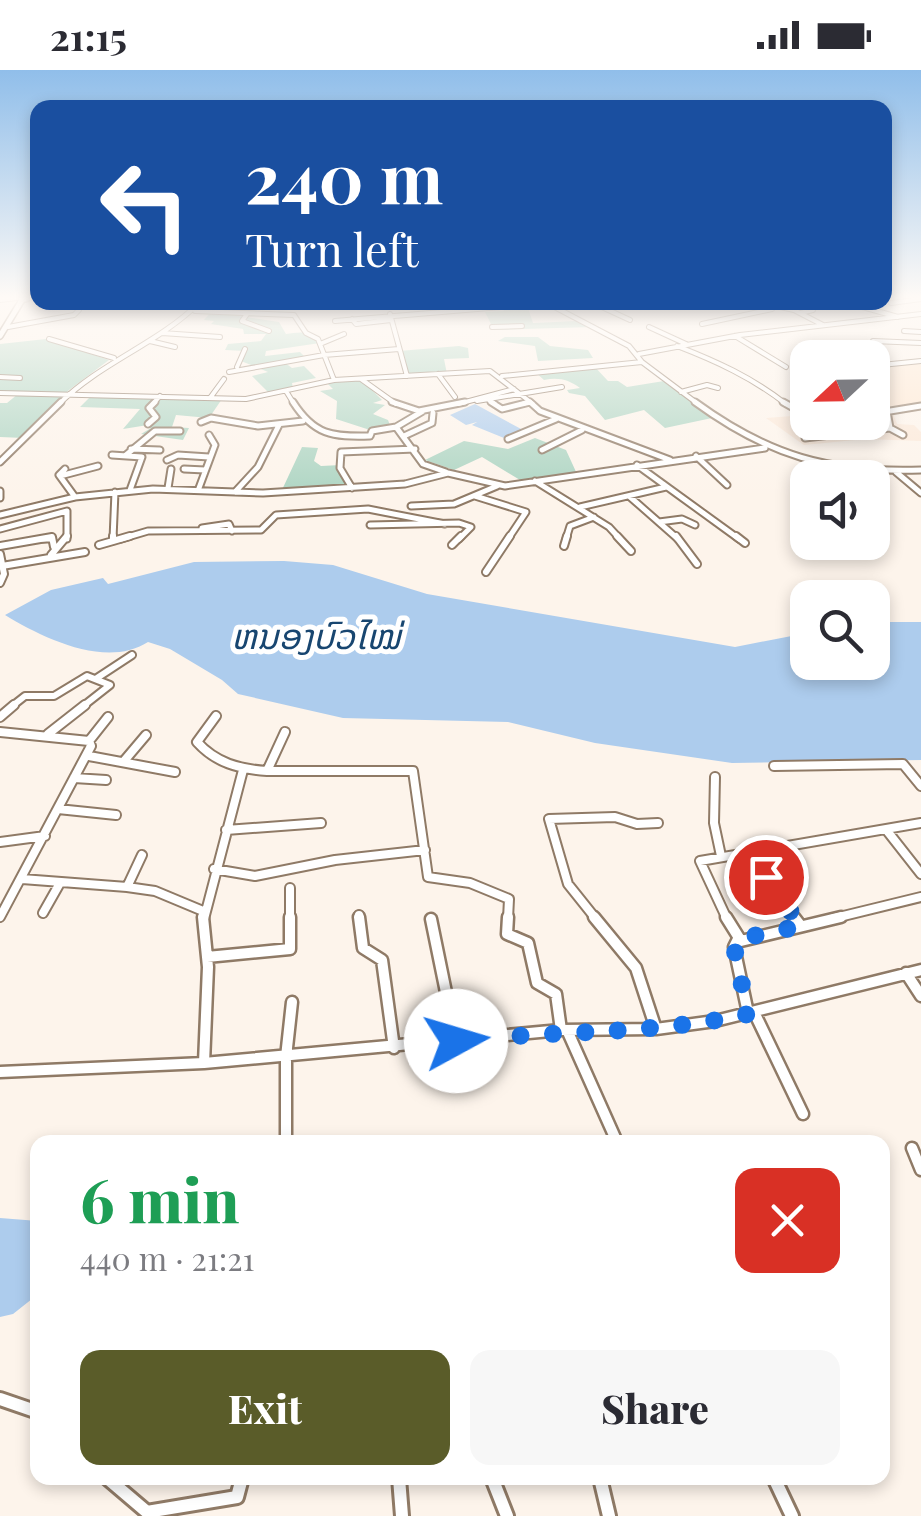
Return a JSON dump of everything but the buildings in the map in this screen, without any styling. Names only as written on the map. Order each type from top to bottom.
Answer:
[{"type":"street","points":[[0,462],[65,395],[107,363]]},
{"type":"street","points":[[229,372],[236,367],[262,363]]},
{"type":"street","points":[[327,363],[334,380]]},
{"type":"street","points":[[403,363],[407,376]]},
{"type":"street","points":[[502,376],[627,363]]},
{"type":"street","points":[[644,363],[730,429],[765,448],[799,460]]},
{"type":"street","points":[[721,363],[742,379],[756,380],[790,407]]},
{"type":"street","points":[[780,363],[786,367]]},
{"type":"street","points":[[0,392],[252,399],[334,380],[490,371],[502,376],[556,419],[670,460]]},
{"type":"street","points":[[438,374],[455,397]]},
{"type":"street","points":[[0,377],[20,378]]},
{"type":"street","points":[[361,379],[384,401],[434,414],[514,388]]},
{"type":"street","points":[[210,398],[224,380]]},
{"type":"street","points":[[680,392],[711,384],[718,388]]},
{"type":"street","points":[[27,393],[37,385]]},
{"type":"street","points":[[472,401],[562,387]]},
{"type":"street","points":[[286,391],[304,421],[321,435],[368,436],[372,430],[396,427],[423,411]]},
{"type":"street","points":[[148,424],[156,414],[149,408],[160,396]]},
{"type":"street","points":[[489,400],[502,410],[530,402]]},
{"type":"street","points":[[890,411],[921,406]]},
{"type":"street","points":[[404,436],[432,423],[434,414]]},
{"type":"street","points":[[201,422],[210,418],[247,425],[304,421]]},
{"type":"street","points":[[508,440],[556,419]]},
{"type":"street","points":[[235,492],[258,467],[280,424]]},
{"type":"street","points":[[236,434],[247,425]]},
{"type":"street","points":[[396,427],[427,466],[497,486]]},
{"type":"street","points":[[890,428],[904,435]]},
{"type":"street","points":[[542,450],[583,430]]},
{"type":"street","points":[[126,456],[155,431],[180,432]]},
{"type":"street","points":[[199,488],[215,443],[208,435]]},
{"type":"street","points":[[0,448],[14,449]]},
{"type":"street","points":[[412,506],[454,504],[497,486],[765,448]]},
{"type":"street","points":[[131,449],[160,450]]},
{"type":"street","points":[[352,488],[340,468],[341,452],[415,449]]},
{"type":"street","points":[[167,460],[178,454],[209,457]]},
{"type":"street","points":[[112,455],[142,457],[134,468],[130,490]]},
{"type":"street","points":[[696,456],[727,485]]},
{"type":"street","points":[[637,465],[745,543]]},
{"type":"street","points":[[60,476],[98,466]]},
{"type":"street","points":[[60,476],[64,469]]},
{"type":"street","points":[[168,488],[171,469]]},
{"type":"street","points":[[184,469],[205,470]]},
{"type":"street","points":[[0,515],[74,496],[130,490],[352,488],[405,484],[448,472]]},
{"type":"street","points":[[890,472],[920,472]]},
{"type":"street","points":[[896,472],[921,493]]},
{"type":"street","points":[[60,476],[74,496]]},
{"type":"street","points":[[536,481],[594,516],[631,551]]},
{"type":"street","points":[[580,508],[666,487]]},
{"type":"street","points":[[113,541],[114,492]]},
{"type":"street","points":[[476,496],[526,512],[486,572]]},
{"type":"street","points":[[629,496],[660,522],[698,564]]},
{"type":"street","points":[[454,504],[459,523]]},
{"type":"street","points":[[99,545],[148,531],[260,530],[276,515],[368,509],[445,524]]},
{"type":"street","points":[[0,529],[67,510],[67,542],[52,551],[52,537],[0,546]]},
{"type":"street","points":[[564,546],[570,526],[594,516]]},
{"type":"street","points":[[660,522],[682,519],[695,525]]},
{"type":"street","points":[[370,526],[459,523],[472,529],[452,545]]},
{"type":"street","points":[[2,566],[86,552]]},
{"type":"street","points":[[0,554],[0,583]]},
{"type":"street","points":[[97,678],[132,655]]},
{"type":"street","points":[[0,717],[30,694],[54,696],[84,676],[110,686],[47,735]]},
{"type":"street","points":[[216,716],[197,742],[230,767],[267,771],[413,771],[428,878],[470,883],[510,899],[507,934],[528,943],[537,983],[556,994],[564,1030],[614,1135]]},
{"type":"street","points":[[0,917],[88,756],[89,741],[108,717]]},
{"type":"street","points":[[0,732],[89,741]]},
{"type":"street","points":[[267,771],[285,732]]},
{"type":"street","points":[[124,761],[146,735]]},
{"type":"street","points":[[88,756],[175,772]]},
{"type":"street","points":[[774,766],[903,764],[921,786]]},
{"type":"street","points":[[204,1063],[207,957],[203,911],[243,770]]},
{"type":"street","points":[[715,777],[714,823],[721,856]]},
{"type":"street","points":[[74,778],[106,780]]},
{"type":"street","points":[[58,809],[116,815]]},
{"type":"street","points":[[656,1028],[636,968],[568,884],[549,819],[616,817],[637,824],[658,823]]},
{"type":"street","points":[[226,830],[322,823]]},
{"type":"street","points":[[738,939],[700,861],[888,832],[921,823]]},
{"type":"street","points":[[888,832],[921,874]]},
{"type":"street","points":[[0,842],[45,836]]},
{"type":"street","points":[[214,869],[255,876],[336,860],[425,850]]},
{"type":"street","points":[[749,853],[801,926]]},
{"type":"street","points":[[126,888],[142,855]]},
{"type":"street","points":[[22,878],[155,892],[203,911]]},
{"type":"street","points":[[43,914],[60,883]]},
{"type":"street","points":[[207,957],[290,949],[290,888]]},
{"type":"street","points":[[738,939],[921,897]]},
{"type":"street","points":[[359,915],[363,948],[382,960],[394,1048]]},
{"type":"street","points":[[432,918],[456,1041]]},
{"type":"street","points":[[738,939],[734,947],[751,1013],[803,1114]]},
{"type":"street","points":[[0,1072],[204,1063],[564,1030],[656,1028],[751,1013],[921,970]]},
{"type":"street","points":[[906,974],[921,996]]},
{"type":"street","points":[[286,1135],[286,1057],[292,1002]]},
{"type":"street","points":[[912,1148],[921,1170]]},
{"type":"street","points":[[0,1399],[30,1409]]},
{"type":"street","points":[[114,1485],[138,1508],[159,1512],[237,1497],[240,1485]]},
{"type":"street","points":[[400,1485],[402,1516]]},
{"type":"street","points":[[495,1485],[508,1516]]},
{"type":"street","points":[[602,1485],[609,1516]]},
{"type":"street","points":[[777,1485],[792,1516]]},
{"type":"shaded area","points":[[921,363],[921,406],[890,407],[890,365]]},
{"type":"shaded area","points":[[890,411],[897,424],[914,425],[921,432],[921,441],[890,440]]},
{"type":"shaded area","points":[[790,416],[790,435],[766,418]]},
{"type":"shaded area","points":[[797,440],[855,440],[804,445]]},
{"type":"green space","points":[[0,363],[104,363],[69,390],[24,438],[0,437],[0,403],[7,403],[18,394],[0,393]]},
{"type":"green space","points":[[247,363],[304,366],[316,378],[292,383],[293,389],[268,392],[252,376],[268,372]]},
{"type":"green space","points":[[403,363],[445,363],[447,374],[407,376]]},
{"type":"green space","points":[[594,366],[608,381],[618,381],[627,387],[664,381],[712,418],[665,428],[644,410],[605,420],[585,396],[567,390],[580,388],[564,380],[544,380],[534,371]]},
{"type":"green space","points":[[361,379],[382,400],[373,403],[385,405],[373,414],[388,420],[391,428],[370,430],[336,419],[337,401],[320,391],[333,389],[326,382]]},
{"type":"green space","points":[[91,396],[222,399],[209,418],[176,415],[172,427],[189,428],[183,440],[141,434],[151,428],[148,425],[123,429],[140,409],[80,407]]},
{"type":"green space","points":[[535,438],[566,450],[577,474],[525,483],[482,457],[454,470],[425,460],[464,441],[508,449]]},
{"type":"green space","points":[[302,447],[318,448],[314,461],[321,466],[341,465],[352,488],[281,492]]},
{"type":"water","points":[[475,404],[523,430],[504,438],[472,425],[477,422],[466,425],[450,415]]},
{"type":"water","name":"ຫນອງບົວໄໝ່","points":[[194,562],[333,565],[427,594],[735,647],[790,636],[790,680],[890,680],[890,622],[921,622],[921,760],[732,763],[595,743],[508,722],[343,718],[238,694],[170,649],[148,642],[131,650],[94,651],[56,641],[5,615],[51,590],[103,578],[108,584]]},
{"type":"water","points":[[0,1218],[30,1220],[30,1301],[13,1314],[0,1317]]},
{"type":"route","points":[[456,1041],[562,1030],[656,1028],[748,1014],[734,947],[738,939],[801,926],[766,877]]}]
